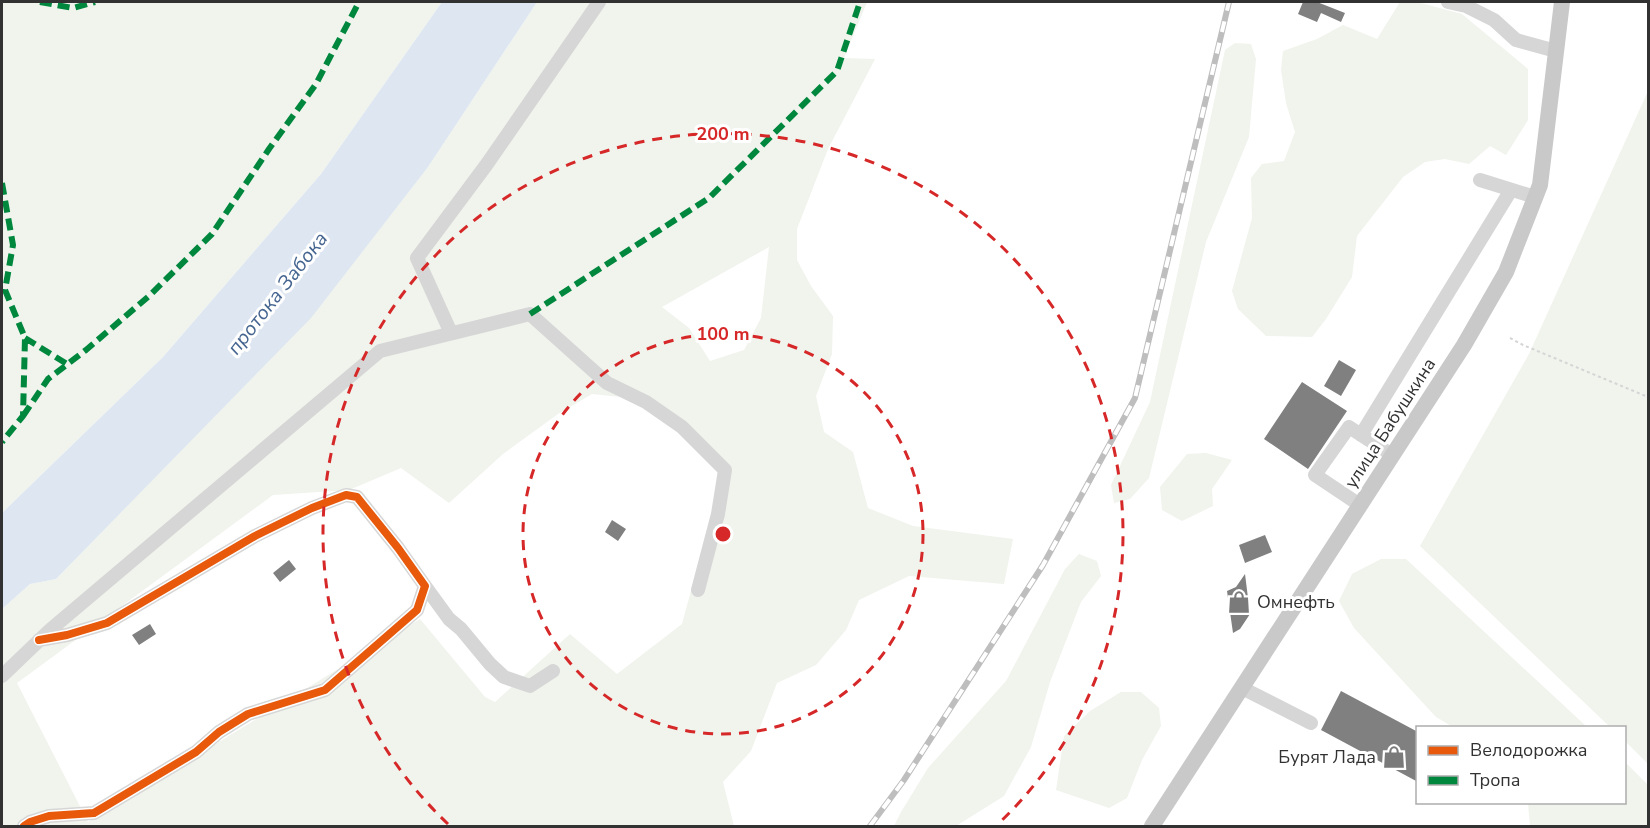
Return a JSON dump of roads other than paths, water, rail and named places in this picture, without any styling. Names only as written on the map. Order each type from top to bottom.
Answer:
[{"type":"main road","name":"улица Бабушкина","points":[[1152,826],[1495,294],[1540,185],[1562,2]]},
{"type":"street","points":[[451,333],[417,258],[487,164],[599,2]]},
{"type":"street","points":[[1448,2],[1466,6],[1494,20],[1516,40],[1556,51]]},
{"type":"street","points":[[1480,180],[1535,197]]},
{"type":"street","points":[[1362,435],[1511,190]]},
{"type":"street","points":[[2,676],[44,635],[380,351],[530,314],[607,383],[646,402],[682,427],[725,470],[718,514],[698,590]]},
{"type":"street","points":[[1360,505],[1315,475],[1348,427],[1392,455]]},
{"type":"street","points":[[44,635],[68,635],[107,623],[255,536],[312,508],[346,495],[357,497],[398,548],[449,619],[461,629],[504,677],[530,686],[553,671]]},
{"type":"street","points":[[24,826],[49,816],[94,813],[196,752],[219,732],[248,714],[325,690],[417,610],[425,586]]},
{"type":"street","points":[[1242,688],[1311,723]]},
{"type":"water","name":"протока Забока","points":[[442,2],[537,2],[428,167],[311,318],[56,579],[30,584],[2,609],[2,513],[163,357],[321,174]]},
{"type":"railway","points":[[870,826],[904,780],[1043,565],[1135,398],[1229,2]]},
{"type":"place","name":"Омнефть","points":[[1239,602]]},
{"type":"place","name":"Бурят Лада","points":[[1394,757]]}]
